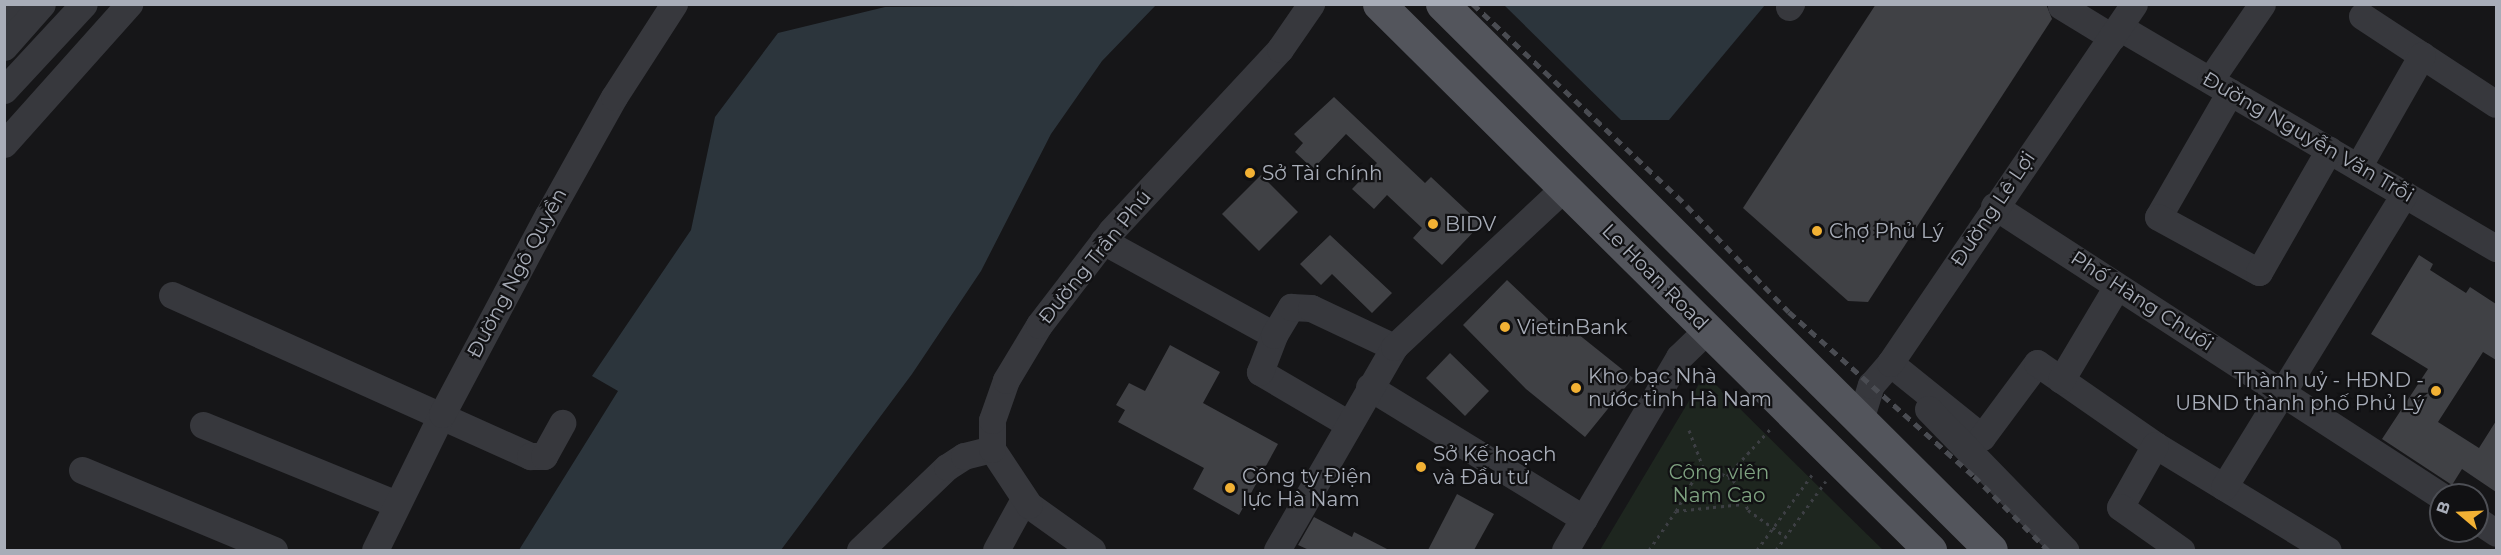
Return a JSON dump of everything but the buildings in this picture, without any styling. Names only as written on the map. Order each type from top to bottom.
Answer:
[{"type":"main road","name":"Le Hoan Road","points":[[1379,4],[1930,550]]},
{"type":"main road","points":[[1442,4],[1861,417],[1991,550]]},
{"type":"main road","points":[[1835,455],[1861,417]]},
{"type":"street","points":[[4,90],[84,4]]},
{"type":"street","points":[[4,144],[129,4]]},
{"type":"street","name":"Đường Trần Phú","points":[[992,448],[992,420],[1006,380],[1040,325],[1103,241],[1280,49],[1311,4]]},
{"type":"street","name":"Đường Lê Lợi","points":[[1861,417],[1871,385],[1890,363],[1994,206],[2134,4]]},
{"type":"street","points":[[2262,4],[2158,217],[2259,272],[2329,150]]},
{"type":"street","name":"Đường Nguyễn Văn Trỗi","points":[[2061,6],[2220,86],[2496,248]]},
{"type":"street","name":"Đường Ngô Quyền","points":[[375,550],[442,414],[553,205],[666,8]]},
{"type":"street","points":[[4,47],[24,12]]},
{"type":"street","points":[[2362,16],[2496,104]]},
{"type":"street","points":[[2358,166],[2422,55]]},
{"type":"street","points":[[1277,550],[1347,423],[1394,347],[1564,188]]},
{"type":"street","points":[[2224,487],[2286,393],[2404,194]]},
{"type":"street","name":"Phố Hàng Chuối","points":[[1994,206],[2286,393],[2429,488]]},
{"type":"street","points":[[1103,241],[1274,335]]},
{"type":"street","points":[[2061,380],[2117,286]]},
{"type":"street","points":[[172,296],[537,457],[544,456],[562,423]]},
{"type":"street","points":[[1347,423],[1264,376],[1259,368],[1274,335],[1291,307],[1303,305],[1394,347]]},
{"type":"street","points":[[1565,550],[1679,357],[1708,329]]},
{"type":"street","points":[[1890,363],[1982,437],[2037,363],[2156,445],[2328,550]]},
{"type":"street","points":[[1369,387],[1584,519]]},
{"type":"street","points":[[1924,391],[1924,403],[1936,421],[2065,550]]},
{"type":"street","points":[[203,425],[397,504]]},
{"type":"street","points":[[2156,445],[2120,507],[2181,550]]},
{"type":"street","points":[[860,550],[947,467],[964,456],[992,448],[1024,499],[1092,550]]},
{"type":"street","points":[[82,470],[274,550]]},
{"type":"street","points":[[996,550],[1024,499]]},
{"type":"path","points":[[1727,476],[1789,409]]},
{"type":"path","points":[[1689,430],[1704,470]]},
{"type":"path","points":[[1757,550],[1835,455]]},
{"type":"path","points":[[1776,550],[1835,455]]},
{"type":"path","points":[[1704,470],[1727,476],[1742,492],[1743,504]]},
{"type":"path","points":[[1649,550],[1676,511],[1688,485],[1704,470]]},
{"type":"path","points":[[1676,511],[1743,504],[1786,537]]},
{"type":"green space","name":"Công viên Nam Cao","points":[[1705,374],[1825,493],[1883,550],[1600,550]]},
{"type":"shaded area","points":[[1156,5],[1102,61],[1051,134],[981,271],[912,374],[781,550],[519,550],[618,391],[592,376],[691,230],[715,117],[778,33],[885,7]]},
{"type":"shaded area","points":[[1504,5],[1765,5],[1669,120],[1621,120]]},
{"type":"railway","points":[[1473,4],[1687,206],[1789,312],[1974,476],[2048,550]]},
{"type":"place","name":"Sở Tài chính","points":[[1250,173]]},
{"type":"place","name":"BIDV","points":[[1433,224]]},
{"type":"place","name":"Chợ Phủ Lý","points":[[1817,231]]},
{"type":"place","name":"VietinBank","points":[[1505,327]]},
{"type":"place","name":"Kho bạc Nhà nước tỉnh Hà Nam","points":[[1576,388]]},
{"type":"place","name":"Thành uỷ - HĐND - UBND thành phố Phủ Lý","points":[[2436,391]]},
{"type":"place","name":"Sở Kế hoạch và Đầu tư","points":[[1421,467]]},
{"type":"place","name":"Công ty Điện lực Hà Nam","points":[[1230,488]]}]
